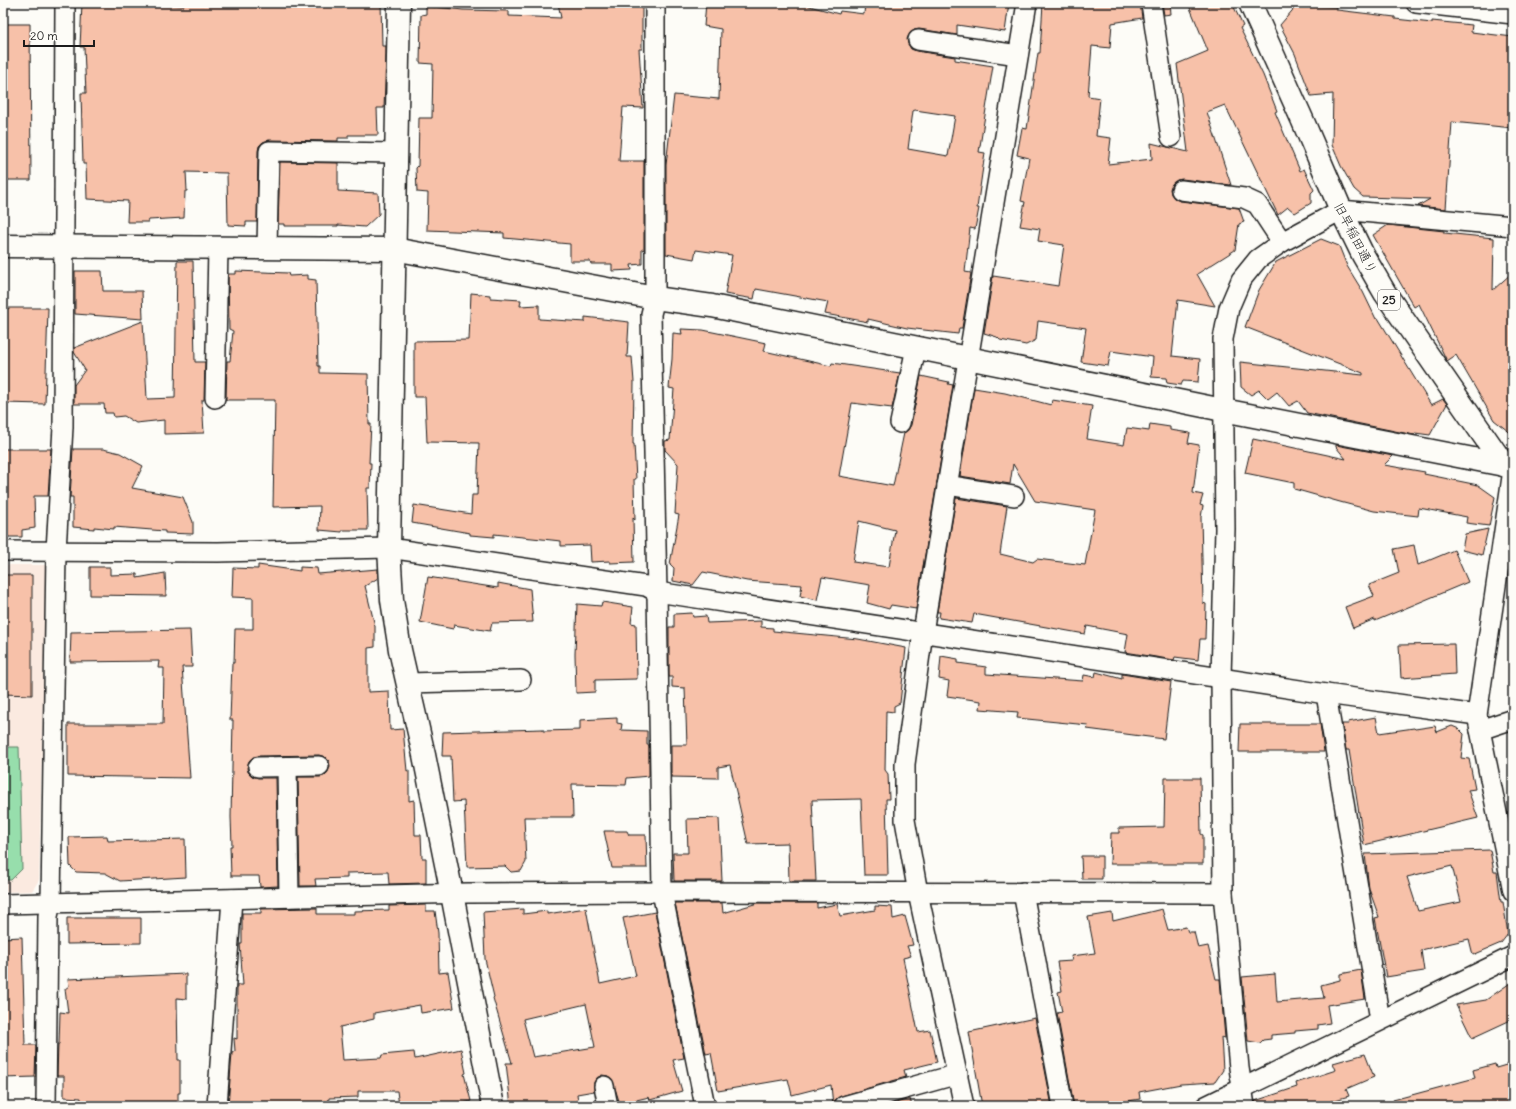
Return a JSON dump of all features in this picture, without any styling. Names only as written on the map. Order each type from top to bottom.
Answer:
[{"type":"street","points":[[46,1106],[48,916],[52,903],[56,551],[63,427],[65,3]]},
{"type":"street","points":[[399,3],[389,548],[392,600],[400,650],[452,894],[493,1106]]},
{"type":"street","points":[[655,3],[655,298],[651,314],[662,892],[705,1106]]},
{"type":"street","points":[[964,1106],[918,893],[905,820],[905,764],[923,632],[1027,3]]},
{"type":"street","points":[[1151,3],[1171,137]]},
{"type":"street","name":"旧早稲田通り","points":[[1250,3],[1341,210],[1363,255],[1385,293],[1510,468]]},
{"type":"street","points":[[1416,3],[1513,14]]},
{"type":"street","points":[[918,40],[1018,54]]},
{"type":"street","points":[[267,248],[269,151],[396,153]]},
{"type":"street","points":[[1180,190],[1244,198],[1257,204],[1282,242]]},
{"type":"street","points":[[1244,1097],[1239,1068],[1223,893],[1220,677],[1225,529],[1223,339],[1229,308],[1241,280],[1258,259],[1282,242],[1341,210],[1513,226]]},
{"type":"street","points":[[3,246],[394,249],[655,298],[712,306],[1510,468],[1478,723],[1513,891]]},
{"type":"street","points":[[215,398],[218,248]]},
{"type":"street","points":[[900,423],[916,348]]},
{"type":"street","points":[[947,485],[1014,496]]},
{"type":"street","points":[[3,551],[218,552],[389,548],[646,586],[657,592],[1326,694],[1478,723],[1513,719]]},
{"type":"street","points":[[407,683],[521,680]]},
{"type":"street","points":[[1326,694],[1380,1020]]},
{"type":"street","points":[[287,766],[289,896]]},
{"type":"street","points":[[258,767],[319,766]]},
{"type":"street","points":[[3,904],[289,896],[662,892],[1223,893]]},
{"type":"street","points":[[1023,892],[1063,1106]]},
{"type":"street","points":[[218,1106],[232,898]]},
{"type":"street","points":[[1206,1106],[1244,1097],[1380,1020],[1513,956]]},
{"type":"street","points":[[844,1106],[958,1074]]},
{"type":"street","points":[[604,1086],[608,1106]]},
{"type":"shaded area","points":[[3,565],[46,565],[39,880],[32,891],[3,892]]},
{"type":"green space","points":[[3,747],[19,747],[22,869],[11,880],[3,880]]},
{"type":"building","points":[[82,3],[233,6],[233,3],[381,3],[382,46],[386,46],[386,55],[384,108],[377,108],[378,135],[348,135],[348,138],[338,138],[338,141],[269,140],[263,142],[259,146],[258,151],[257,222],[246,222],[246,226],[228,225],[227,173],[186,172],[187,191],[185,191],[184,218],[149,220],[148,222],[127,222],[128,201],[87,199],[86,164],[83,164],[81,93],[86,93],[84,47],[80,47]]},
{"type":"building","points":[[558,3],[642,3],[642,49],[639,49],[643,108],[623,107],[619,161],[644,161],[644,250],[642,249],[642,264],[631,265],[632,270],[612,271],[612,264],[591,264],[590,261],[570,261],[570,244],[504,238],[504,233],[427,230],[428,193],[417,192],[416,168],[418,166],[419,118],[432,118],[433,64],[420,63],[421,15],[426,14],[426,6],[463,10],[509,11],[509,16],[561,18]]},
{"type":"building","points":[[706,3],[792,3],[802,4],[839,14],[840,11],[864,14],[865,3],[1009,3],[1005,32],[957,25],[957,35],[919,29],[910,33],[907,39],[911,49],[916,51],[955,57],[955,60],[993,66],[979,152],[985,153],[977,208],[979,208],[975,229],[970,228],[965,272],[971,273],[962,328],[959,328],[958,334],[907,328],[868,319],[868,322],[825,314],[828,302],[756,289],[754,299],[725,294],[732,255],[696,250],[694,259],[666,254],[666,165],[674,95],[719,99],[721,29],[704,26]],"holes":[[[915,110],[955,116],[948,156],[908,149],[913,111]]]},
{"type":"building","points":[[1043,3],[1140,3],[1142,18],[1112,23],[1110,48],[1092,46],[1088,96],[1100,98],[1096,136],[1111,138],[1108,164],[1152,159],[1151,143],[1188,152],[1177,64],[1208,51],[1188,3],[1232,3],[1243,26],[1240,28],[1263,75],[1277,111],[1275,112],[1300,171],[1304,169],[1314,190],[1311,193],[1311,203],[1295,213],[1288,207],[1278,215],[1225,105],[1207,112],[1231,185],[1182,179],[1177,180],[1172,184],[1170,189],[1171,194],[1174,198],[1180,201],[1239,208],[1244,222],[1239,224],[1235,250],[1197,274],[1215,306],[1178,300],[1172,356],[1200,359],[1198,382],[1183,381],[1181,385],[1167,383],[1166,378],[1151,377],[1153,357],[1111,351],[1108,366],[1081,362],[1086,328],[1038,321],[1036,340],[1026,345],[1000,340],[997,337],[984,333],[993,276],[1058,286],[1064,245],[1038,241],[1040,229],[1020,226],[1025,202],[1021,201],[1029,158],[1017,155],[1022,128],[1027,129],[1038,53],[1040,53]]},
{"type":"building","points":[[1162,3],[1170,3],[1171,14],[1164,15]]},
{"type":"building","points":[[1297,5],[1337,7],[1337,10],[1395,17],[1395,19],[1472,25],[1471,32],[1513,37],[1513,128],[1452,122],[1446,209],[1418,206],[1430,199],[1363,197],[1354,189],[1341,166],[1332,145],[1333,94],[1311,96],[1295,54],[1280,25]]},
{"type":"building","points":[[3,24],[30,24],[31,180],[3,180]]},
{"type":"building","points":[[280,162],[338,163],[338,191],[378,193],[379,214],[365,227],[338,225],[284,226],[284,224],[278,224]]},
{"type":"building","points":[[1388,225],[1494,238],[1493,290],[1513,272],[1513,435],[1494,420],[1456,355],[1447,361],[1419,304],[1414,307],[1373,235]]},
{"type":"building","points":[[1321,239],[1339,246],[1347,266],[1363,292],[1376,319],[1378,318],[1431,405],[1443,399],[1447,404],[1430,435],[1415,433],[1414,435],[1307,413],[1298,401],[1289,406],[1277,392],[1268,399],[1259,390],[1251,395],[1241,387],[1240,362],[1363,375],[1363,373],[1245,327],[1259,290],[1276,262]]},
{"type":"building","points":[[177,261],[193,261],[195,362],[205,362],[204,400],[202,400],[204,433],[164,434],[164,420],[136,423],[124,416],[114,417],[113,413],[105,413],[104,404],[74,404],[74,385],[85,370],[74,352],[74,348],[143,321],[147,399],[175,398]]},
{"type":"building","points":[[75,271],[102,271],[103,291],[142,291],[143,319],[75,314]]},
{"type":"building","points":[[236,271],[288,273],[289,276],[308,275],[308,279],[316,280],[318,366],[320,366],[320,373],[368,374],[369,424],[371,424],[369,463],[371,463],[370,488],[367,488],[368,530],[342,530],[342,532],[319,530],[320,506],[273,507],[275,400],[226,400],[227,361],[230,361],[233,331],[229,329],[228,274],[236,274]]},
{"type":"building","points":[[471,293],[490,295],[490,298],[521,300],[520,306],[539,305],[539,319],[585,322],[585,317],[629,322],[627,357],[632,357],[634,382],[633,444],[636,479],[634,479],[635,520],[633,518],[634,562],[591,562],[590,545],[561,546],[561,541],[494,534],[494,537],[470,535],[470,533],[412,523],[414,505],[471,514],[472,495],[477,495],[479,443],[427,442],[425,397],[414,397],[414,341],[469,340]]},
{"type":"building","points":[[4,308],[48,308],[45,404],[3,403],[3,346],[5,346]]},
{"type":"building","points":[[681,329],[703,330],[766,343],[764,351],[831,366],[832,363],[900,373],[892,408],[852,403],[839,476],[893,486],[904,433],[911,425],[921,376],[949,382],[948,384],[953,385],[916,609],[891,605],[889,609],[867,603],[870,585],[822,577],[817,600],[800,596],[802,585],[747,581],[703,572],[693,585],[673,581],[674,568],[670,564],[679,515],[675,514],[678,464],[665,450],[665,441],[670,440],[674,389],[669,388],[673,333],[682,334]],"holes":[[[859,521],[895,530],[889,567],[853,562]]]},
{"type":"building","points":[[974,388],[1005,393],[1051,405],[1052,400],[1092,406],[1087,439],[1124,445],[1127,428],[1149,431],[1150,424],[1170,427],[1170,430],[1190,433],[1188,443],[1199,445],[1193,493],[1203,495],[1200,505],[1203,506],[1201,517],[1203,603],[1206,604],[1205,639],[1200,639],[1198,660],[1175,657],[1174,660],[1125,652],[1128,634],[1087,626],[1085,634],[974,614],[972,623],[939,618],[940,612],[937,612],[956,498],[1007,506],[1000,554],[1033,562],[1037,559],[1085,565],[1095,510],[1035,501],[1013,464],[1010,484],[960,476]]},
{"type":"building","points":[[1253,439],[1346,459],[1336,445],[1393,456],[1384,465],[1425,472],[1424,474],[1478,485],[1495,497],[1489,526],[1466,523],[1467,517],[1419,508],[1418,516],[1374,511],[1294,489],[1294,483],[1245,473]]},
{"type":"building","points":[[3,449],[51,449],[48,496],[34,496],[35,528],[22,530],[22,537],[3,537]]},
{"type":"building","points":[[73,449],[103,449],[120,453],[143,466],[132,488],[183,497],[193,522],[193,534],[165,533],[165,531],[114,527],[114,529],[94,527],[94,529],[73,527],[73,497],[70,497]]},
{"type":"building","points":[[1488,529],[1482,555],[1462,550],[1465,534]]},
{"type":"building","points":[[1414,545],[1418,565],[1454,550],[1468,582],[1375,621],[1375,619],[1353,628],[1345,607],[1374,596],[1369,585],[1399,573],[1394,549]]},
{"type":"building","points":[[258,565],[300,571],[300,567],[317,568],[318,574],[378,569],[378,578],[365,586],[375,626],[375,647],[368,648],[368,692],[389,691],[390,730],[403,729],[407,771],[409,770],[409,801],[414,800],[415,835],[421,835],[422,858],[426,858],[426,883],[389,884],[388,872],[347,873],[347,878],[315,879],[316,886],[300,886],[298,777],[320,777],[324,776],[328,772],[330,766],[329,761],[325,757],[319,755],[258,756],[253,757],[249,761],[247,768],[248,772],[252,776],[258,778],[276,778],[278,886],[260,887],[259,876],[231,876],[230,846],[232,846],[231,817],[233,720],[230,720],[235,629],[253,629],[253,598],[232,597],[233,568],[258,569]]},
{"type":"building","points":[[90,567],[110,567],[110,575],[137,574],[137,578],[165,573],[166,596],[90,595]]},
{"type":"building","points":[[3,575],[32,575],[32,695],[3,694]]},
{"type":"building","points":[[428,577],[498,588],[498,583],[530,589],[533,622],[492,623],[490,631],[454,625],[453,629],[420,622]]},
{"type":"building","points":[[602,602],[633,607],[631,623],[636,624],[637,679],[595,680],[595,692],[576,693],[575,654],[577,604],[601,606]]},
{"type":"building","points":[[692,613],[693,617],[706,616],[707,623],[761,621],[761,627],[773,628],[773,631],[858,639],[906,648],[900,703],[894,706],[894,712],[886,711],[885,770],[888,774],[889,799],[886,799],[888,875],[864,875],[861,799],[812,800],[816,881],[789,881],[788,843],[748,844],[730,765],[718,767],[718,778],[671,777],[671,745],[687,745],[685,688],[672,687],[672,677],[669,677],[669,627],[674,627],[674,614]]},
{"type":"building","points":[[190,630],[192,667],[182,667],[190,778],[68,776],[68,724],[163,724],[164,668],[158,668],[159,661],[70,662],[71,632]]},
{"type":"building","points":[[1454,644],[1455,674],[1401,678],[1399,645]]},
{"type":"building","points":[[941,656],[958,659],[958,663],[986,667],[986,674],[1083,681],[1084,675],[1095,677],[1096,672],[1122,679],[1122,674],[1171,682],[1164,739],[1087,729],[1088,725],[1017,718],[1018,712],[980,709],[981,701],[947,696],[949,681],[939,679]]},
{"type":"building","points":[[1376,717],[1379,733],[1435,726],[1437,732],[1452,726],[1459,729],[1464,734],[1461,758],[1469,759],[1475,789],[1468,790],[1478,818],[1364,845],[1349,750],[1346,750],[1342,724],[1349,724],[1348,722]]},
{"type":"building","points":[[617,718],[617,723],[622,724],[621,730],[647,731],[647,745],[649,745],[649,776],[627,778],[626,785],[572,784],[573,817],[524,817],[526,862],[521,871],[511,872],[505,866],[467,867],[464,801],[453,802],[451,756],[442,756],[443,732],[543,729],[543,731],[580,730],[580,720]]},
{"type":"building","points":[[1240,724],[1320,724],[1324,752],[1239,752]]},
{"type":"building","points":[[1165,778],[1200,778],[1203,864],[1110,864],[1111,833],[1119,833],[1119,828],[1164,827]]},
{"type":"building","points":[[719,818],[722,881],[674,881],[673,853],[688,853],[687,819]]},
{"type":"building","points":[[604,831],[627,831],[629,835],[646,835],[647,868],[612,868]]},
{"type":"building","points":[[107,836],[108,841],[185,839],[186,877],[120,881],[105,873],[76,872],[70,866],[69,837]]},
{"type":"building","points":[[1490,850],[1494,872],[1497,872],[1501,902],[1503,902],[1508,934],[1501,943],[1473,955],[1469,939],[1421,950],[1424,971],[1386,977],[1375,918],[1379,917],[1369,889],[1365,854]],"holes":[[[1452,866],[1461,902],[1418,911],[1407,877]]]},
{"type":"building","points":[[1081,856],[1102,856],[1102,879],[1082,879]]},
{"type":"building","points":[[675,903],[722,903],[723,913],[758,903],[817,903],[817,908],[837,904],[840,916],[875,910],[875,906],[892,907],[893,919],[905,916],[913,945],[907,946],[911,956],[903,958],[918,1032],[930,1030],[937,1062],[904,1070],[906,1077],[841,1096],[836,1099],[833,1106],[831,1085],[792,1095],[788,1079],[718,1091],[711,1053],[706,1054]]},
{"type":"building","points":[[426,905],[426,911],[435,911],[438,933],[439,973],[448,972],[454,1008],[421,1013],[420,1005],[374,1013],[374,1019],[340,1027],[343,1060],[381,1058],[382,1055],[414,1052],[415,1059],[461,1049],[466,1073],[464,1074],[471,1101],[451,1106],[399,1106],[397,1091],[358,1091],[358,1097],[329,1098],[328,1106],[228,1106],[232,1053],[235,1051],[234,1038],[237,1039],[237,985],[243,985],[240,944],[242,944],[242,913],[261,913],[261,909],[317,908],[317,914],[354,914],[354,911],[389,910],[389,906]]},
{"type":"building","points":[[586,908],[600,984],[636,976],[623,918],[655,912],[684,1058],[673,1060],[682,1091],[650,1100],[649,1097],[620,1104],[612,1079],[608,1076],[602,1075],[594,1082],[594,1091],[577,1094],[578,1101],[550,1106],[511,1106],[506,1063],[512,1063],[493,998],[485,959],[483,912],[523,909],[523,914],[547,911],[547,914]],"holes":[[[586,1004],[595,1047],[533,1057],[523,1019]]]},
{"type":"building","points":[[1162,909],[1168,930],[1186,927],[1188,932],[1194,932],[1198,948],[1208,946],[1216,979],[1220,979],[1225,1038],[1221,1037],[1223,1070],[1215,1082],[1181,1084],[1139,1092],[1140,1099],[1100,1106],[1074,1106],[1057,1013],[1062,1012],[1058,992],[1062,991],[1057,962],[1072,961],[1071,956],[1095,953],[1088,917],[1112,913],[1113,921]]},
{"type":"building","points":[[67,918],[141,918],[141,943],[67,944]]},
{"type":"building","points":[[22,937],[25,1045],[36,1045],[35,1077],[3,1078],[3,938]]},
{"type":"building","points":[[1361,970],[1365,999],[1327,1005],[1330,1023],[1318,1025],[1318,1029],[1271,1035],[1271,1039],[1263,1040],[1260,1043],[1248,1041],[1242,977],[1275,974],[1277,1002],[1324,998],[1321,985],[1340,980],[1340,974]]},
{"type":"building","points":[[186,974],[186,999],[177,998],[178,1060],[180,1060],[180,1093],[178,1093],[178,1106],[81,1106],[81,1098],[64,1097],[64,1076],[57,1076],[58,1044],[60,1012],[68,1013],[65,989],[69,986],[68,979]]},
{"type":"building","points":[[1513,981],[1513,1019],[1472,1038],[1456,1005],[1486,1000]]},
{"type":"building","points":[[1035,1018],[1052,1106],[982,1106],[969,1032]]},
{"type":"building","points":[[1365,1054],[1374,1077],[1346,1089],[1349,1096],[1314,1106],[1256,1106],[1255,1101],[1297,1087],[1296,1083],[1336,1070],[1333,1063]]},
{"type":"building","points":[[1513,1063],[1513,1106],[1394,1106],[1393,1100],[1475,1078],[1473,1070],[1495,1064],[1496,1068]]},
{"type":"building","points":[[910,1099],[912,1106],[885,1106]]}]
